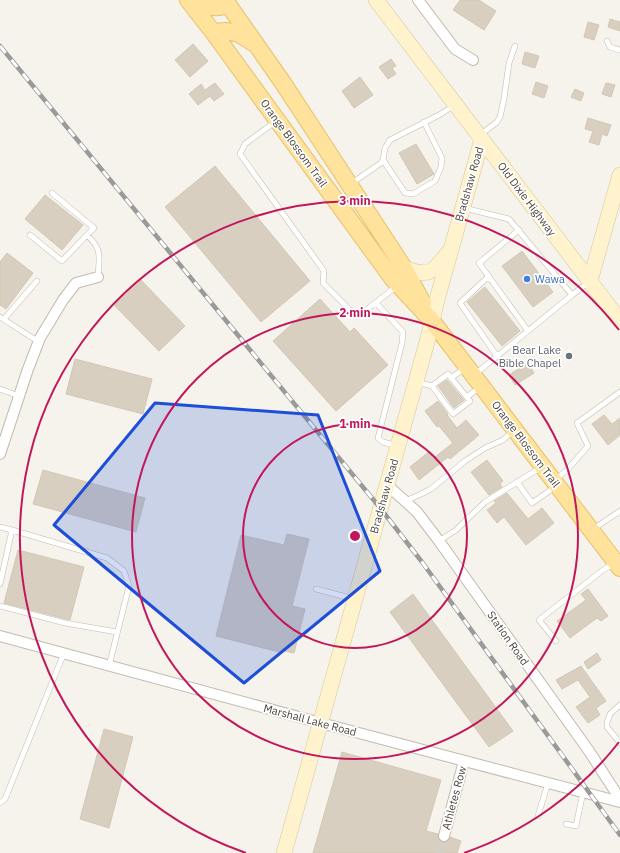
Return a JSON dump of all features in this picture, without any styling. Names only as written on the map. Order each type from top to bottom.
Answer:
[{"type":"main road","name":"Orange Blossom Trail","points":[[188,0],[213,32],[387,272],[432,321],[618,566]]},
{"type":"main road","points":[[195,0],[209,7],[218,7],[228,1]]},
{"type":"main road","name":"Orange Blossom Trail","points":[[228,1],[404,268],[432,321]]},
{"type":"main road","points":[[213,32],[227,31],[239,34],[258,46]]},
{"type":"street","name":"Old Dixie Highway","points":[[376,0],[620,321]]},
{"type":"street","points":[[418,0],[455,49],[473,60]]},
{"type":"street","name":"Bradshaw Road","points":[[284,853],[416,382],[481,137]]},
{"type":"street","points":[[590,281],[620,175]]},
{"type":"street","points":[[404,268],[415,272],[426,273],[437,266],[451,249]]},
{"type":"street","points":[[0,454],[3,432],[19,396],[40,338],[63,300],[76,283],[98,277]]},
{"type":"street","name":"Station Road","points":[[387,485],[416,512],[440,541],[589,751],[620,800]]},
{"type":"street","name":"Marshall Lake Road","points":[[0,636],[464,761],[620,800]]},
{"type":"street","name":"Athletes Row","points":[[444,836],[464,761]]},
{"type":"lane","points":[[607,41],[610,47],[620,50]]},
{"type":"lane","points":[[481,137],[497,122],[500,117],[509,63],[515,46]]},
{"type":"lane","points":[[350,185],[378,166],[383,160],[385,148],[390,140],[456,105]]},
{"type":"lane","points":[[277,120],[245,144],[240,154],[324,271],[323,283],[350,310],[361,314],[399,285]]},
{"type":"lane","points":[[383,160],[405,193],[412,194],[435,181],[442,158],[424,122]]},
{"type":"lane","points":[[30,235],[62,261],[94,228],[52,193]]},
{"type":"lane","points":[[463,207],[509,219],[572,295]]},
{"type":"lane","points":[[519,230],[480,263],[528,331]]},
{"type":"lane","points":[[87,235],[94,242],[100,253],[98,277]]},
{"type":"lane","points":[[489,276],[460,303],[498,356]]},
{"type":"lane","points":[[37,281],[2,318],[39,342]]},
{"type":"lane","points":[[466,397],[474,376],[590,281]]},
{"type":"lane","points":[[376,302],[403,332],[402,343],[378,438],[383,442],[398,446]]},
{"type":"lane","points":[[416,382],[432,386],[448,403],[453,414],[470,401],[461,393],[448,374],[432,386]]},
{"type":"lane","points":[[451,378],[474,376]]},
{"type":"lane","points":[[0,389],[19,396]]},
{"type":"lane","points":[[517,482],[532,503],[556,483],[588,446],[577,423],[620,392]]},
{"type":"lane","points":[[405,501],[431,489],[465,461],[485,448],[503,440],[515,429]]},
{"type":"lane","points":[[440,541],[456,530],[486,502],[542,466]]},
{"type":"lane","points":[[591,530],[620,512]]},
{"type":"lane","points":[[0,527],[107,558],[124,571],[129,586],[109,666]]},
{"type":"lane","points":[[0,584],[12,530]]},
{"type":"lane","points":[[556,640],[540,620],[603,570],[618,566]]},
{"type":"lane","points":[[316,589],[355,599]]},
{"type":"lane","points":[[0,606],[65,623],[117,632]]},
{"type":"lane","points":[[0,804],[5,799],[64,653]]},
{"type":"lane","points":[[620,705],[610,714],[607,723],[607,727],[620,743]]},
{"type":"lane","points":[[538,816],[548,783]]},
{"type":"lane","points":[[566,824],[576,826],[584,792]]},
{"type":"highlighted area","points":[[155,403],[318,415],[380,571],[244,683],[54,525]]},
{"type":"building","points":[[460,0],[479,0],[496,11],[484,30],[453,10]]},
{"type":"building","points":[[610,19],[620,22],[620,31],[608,27]]},
{"type":"building","points":[[588,22],[599,25],[594,40],[584,37]]},
{"type":"building","points":[[193,44],[208,61],[190,77],[175,60]]},
{"type":"building","points":[[525,52],[539,56],[535,68],[522,64]]},
{"type":"building","points":[[391,59],[396,66],[392,68],[396,74],[388,79],[379,67]]},
{"type":"building","points":[[360,77],[373,95],[354,108],[342,91]]},
{"type":"building","points":[[536,82],[548,86],[544,98],[532,94]]},
{"type":"building","points":[[215,83],[224,94],[214,101],[210,96],[198,105],[189,94],[201,84],[205,90]]},
{"type":"building","points":[[606,83],[615,85],[611,97],[602,94]]},
{"type":"building","points":[[575,89],[584,93],[581,101],[571,97]]},
{"type":"building","points":[[588,118],[611,125],[607,136],[602,134],[599,145],[589,142],[593,131],[585,129]]},
{"type":"building","points":[[416,144],[434,174],[417,184],[399,153]]},
{"type":"building","points":[[215,166],[310,281],[261,322],[165,207]]},
{"type":"building","points":[[45,195],[83,225],[62,250],[25,219]]},
{"type":"building","points":[[522,251],[553,292],[533,307],[502,266]]},
{"type":"building","points":[[7,253],[33,273],[6,309],[0,305],[0,262]]},
{"type":"building","points":[[141,280],[185,326],[159,351],[114,305]]},
{"type":"building","points":[[485,287],[520,331],[502,346],[467,302]]},
{"type":"building","points":[[320,299],[350,332],[354,328],[388,365],[336,411],[273,341]]},
{"type":"building","points":[[75,359],[152,379],[143,414],[66,394]]},
{"type":"building","points":[[528,363],[534,373],[515,385],[509,375]]},
{"type":"building","points":[[447,380],[464,400],[454,408],[438,386]]},
{"type":"building","points":[[438,401],[457,428],[466,420],[479,435],[450,459],[448,457],[419,480],[410,467],[430,451],[435,457],[453,443],[439,426],[437,427],[425,411]]},
{"type":"building","points":[[604,415],[612,424],[620,418],[620,435],[608,445],[592,424]]},
{"type":"building","points":[[487,460],[503,481],[500,484],[502,487],[489,495],[471,472]]},
{"type":"building","points":[[43,470],[145,498],[136,532],[33,504]]},
{"type":"building","points":[[507,493],[528,519],[542,508],[554,523],[526,545],[504,517],[497,523],[487,510],[496,503],[494,501]]},
{"type":"building","points":[[287,534],[309,539],[292,606],[305,609],[294,653],[280,650],[279,652],[216,636],[241,535],[284,545]]},
{"type":"building","points":[[18,550],[84,567],[70,620],[4,603]]},
{"type":"building","points":[[588,589],[608,616],[601,621],[597,618],[570,638],[557,621],[586,600],[581,594]]},
{"type":"building","points":[[413,594],[513,731],[489,747],[390,612]]},
{"type":"building","points":[[597,653],[601,660],[588,669],[584,662]]},
{"type":"building","points":[[581,666],[606,701],[596,708],[600,715],[588,723],[576,707],[590,697],[578,680],[562,689],[556,680]]},
{"type":"building","points":[[104,729],[133,737],[109,828],[80,819]]},
{"type":"building","points":[[342,752],[441,780],[426,831],[438,834],[438,838],[442,842],[446,842],[450,837],[461,841],[457,853],[313,853]]},
{"type":"tunnel","points":[[439,853],[444,836]]},
{"type":"railway","points":[[0,46],[381,509],[422,562],[620,835]]},
{"type":"place","name":"Wawa","points":[[527,279]]},
{"type":"place","name":"Bear Lake Bible Chapel","points":[[569,356]]}]
